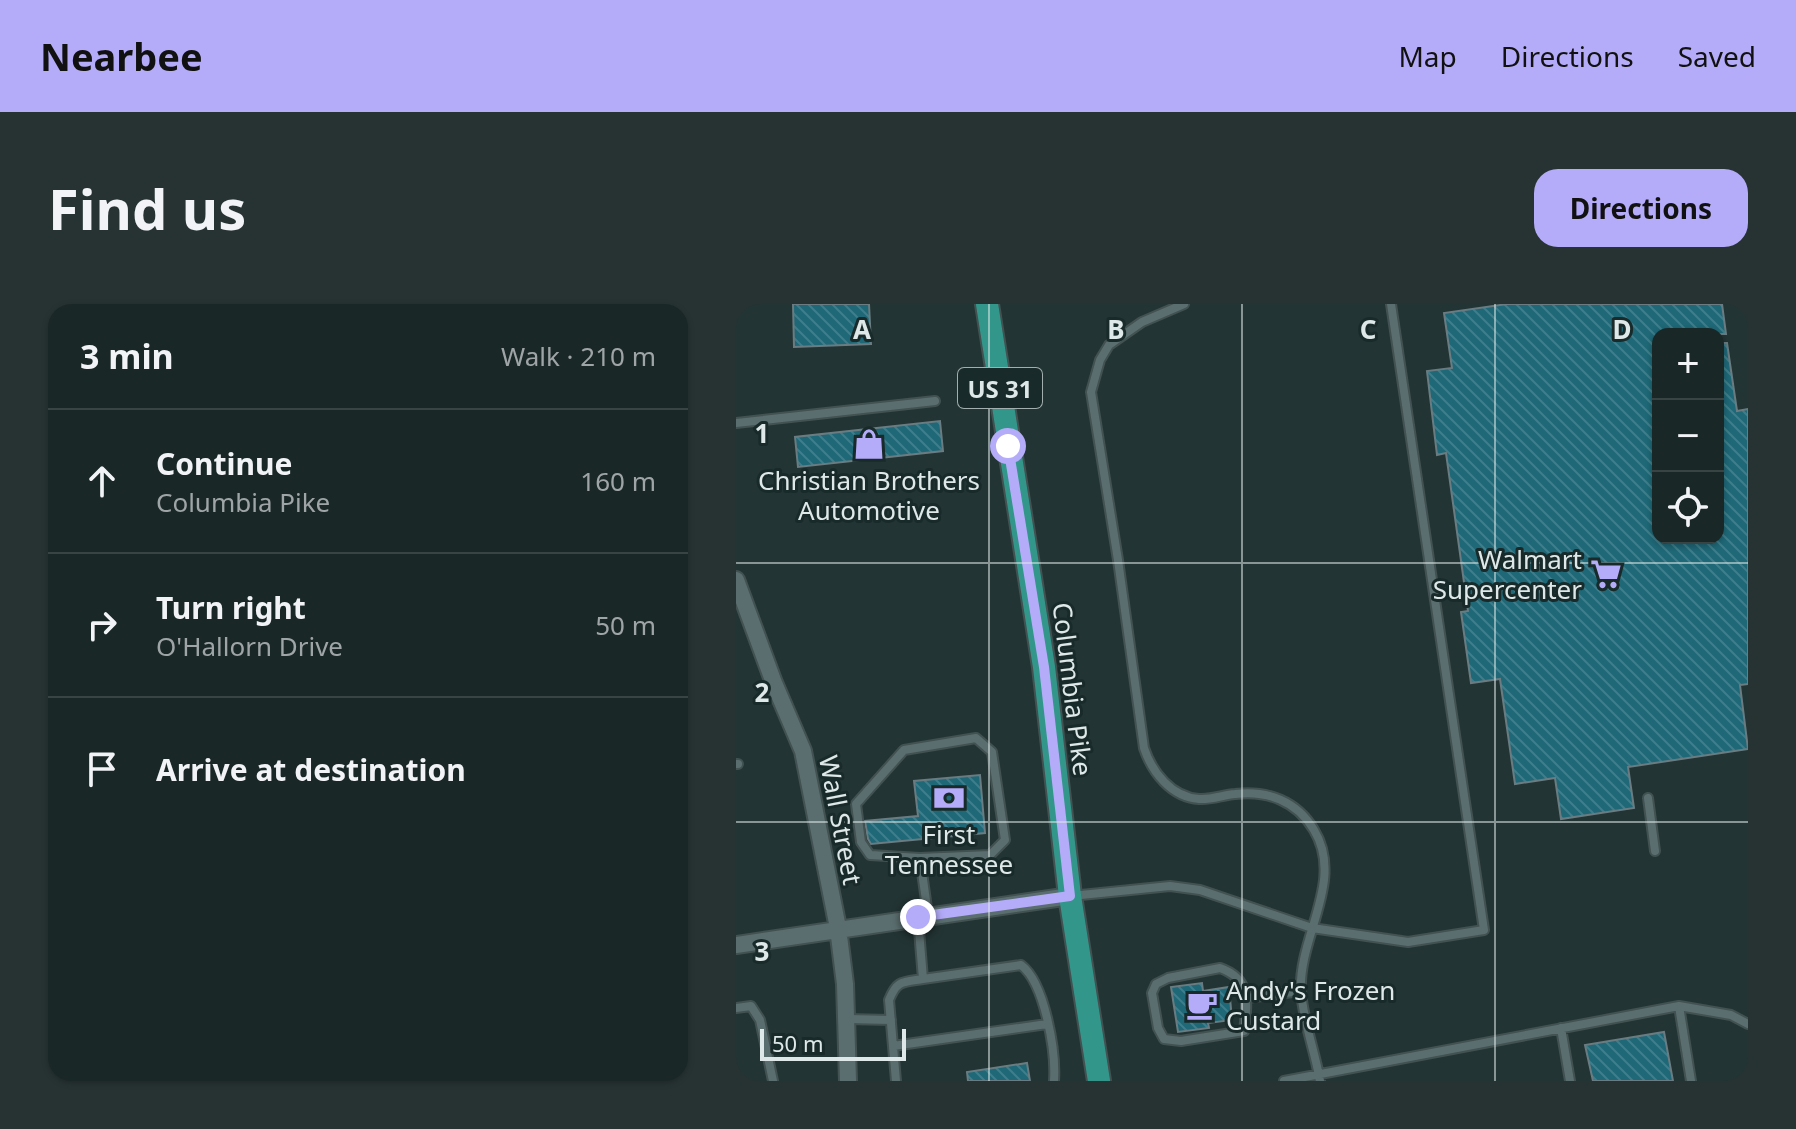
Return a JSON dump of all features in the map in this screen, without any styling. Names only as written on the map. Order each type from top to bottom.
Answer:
[{"type":"main road","name":"Columbia Pike","points":[[987,304],[1044,667],[1070,896],[1099,1081]]},
{"type":"street","name":"Wall Street","points":[[736,580],[803,751],[838,928],[848,1081]]},
{"type":"street","points":[[736,945],[1070,896]]},
{"type":"lane","points":[[1184,304],[1142,322],[1109,345],[1100,360],[1091,392],[1144,748],[1149,763],[1177,792],[1197,799],[1236,794],[1271,795],[1305,819],[1318,838],[1325,862],[1325,881],[1303,966],[1301,991],[1319,1078]]},
{"type":"lane","points":[[1070,896],[1170,886],[1200,890],[1312,928],[1408,942],[1484,930],[1391,304]]},
{"type":"lane","points":[[736,423],[935,401]]},
{"type":"lane","points":[[976,738],[992,752],[1005,840],[990,855],[920,858],[870,855],[861,842],[856,804],[904,750],[976,738]]},
{"type":"lane","points":[[1648,798],[1655,851]]},
{"type":"lane","points":[[920,858],[923,979]]},
{"type":"lane","points":[[896,1081],[889,1000],[899,983],[1021,965],[1036,982],[1047,1024],[1054,1081]]},
{"type":"lane","points":[[1220,968],[1245,986],[1247,998],[1244,1031],[1171,1041],[1160,1034],[1152,993],[1156,984],[1163,979],[1220,968]]},
{"type":"lane","points":[[1247,998],[1301,991]]},
{"type":"lane","points":[[736,1008],[751,1006],[760,1020],[773,1081]]},
{"type":"lane","points":[[1284,1081],[1319,1078],[1679,1006],[1731,1015],[1748,1024]]},
{"type":"lane","points":[[1679,1006],[1691,1081]]},
{"type":"lane","points":[[846,1019],[891,1020]]},
{"type":"lane","points":[[893,1046],[1047,1024]]},
{"type":"lane","points":[[1561,1028],[1570,1081]]},
{"type":"building","points":[[793,304],[869,304],[871,344],[794,347]]},
{"type":"building","name":"Walmart Supercenter","points":[[1507,304],[1722,304],[1726,334],[1724,328],[1652,328],[1652,544],[1724,544],[1724,343],[1727,343],[1737,411],[1748,409],[1748,684],[1740,685],[1748,749],[1628,767],[1634,808],[1561,819],[1555,778],[1515,784],[1500,679],[1471,683],[1461,612],[1468,611],[1446,453],[1437,455],[1427,371],[1452,368],[1444,313]]},
{"type":"building","name":"Christian Brothers Automotive","points":[[940,421],[943,451],[798,467],[795,437]]},
{"type":"building","name":"First Tennessee","points":[[980,775],[985,833],[871,844],[865,821],[918,816],[914,781]]},
{"type":"building","name":"Andy's Frozen Custard","points":[[1202,983],[1203,991],[1229,987],[1232,1020],[1208,1023],[1209,1028],[1178,1032],[1171,987]]},
{"type":"building","points":[[1664,1032],[1673,1081],[1593,1081],[1585,1045]]},
{"type":"building","points":[[1027,1063],[1030,1081],[968,1081],[967,1072]]},
{"type":"place","name":"Christian Brothers Automotive","points":[[869,444]]},
{"type":"place","name":"Walmart Supercenter","points":[[1606,574]]},
{"type":"place","name":"First Tennessee","points":[[949,798]]},
{"type":"place","name":"Andy's Frozen Custard","points":[[1202,1005]]},
{"type":"route","points":[[918,917],[1070,896],[1044,667],[1008,446]]}]
